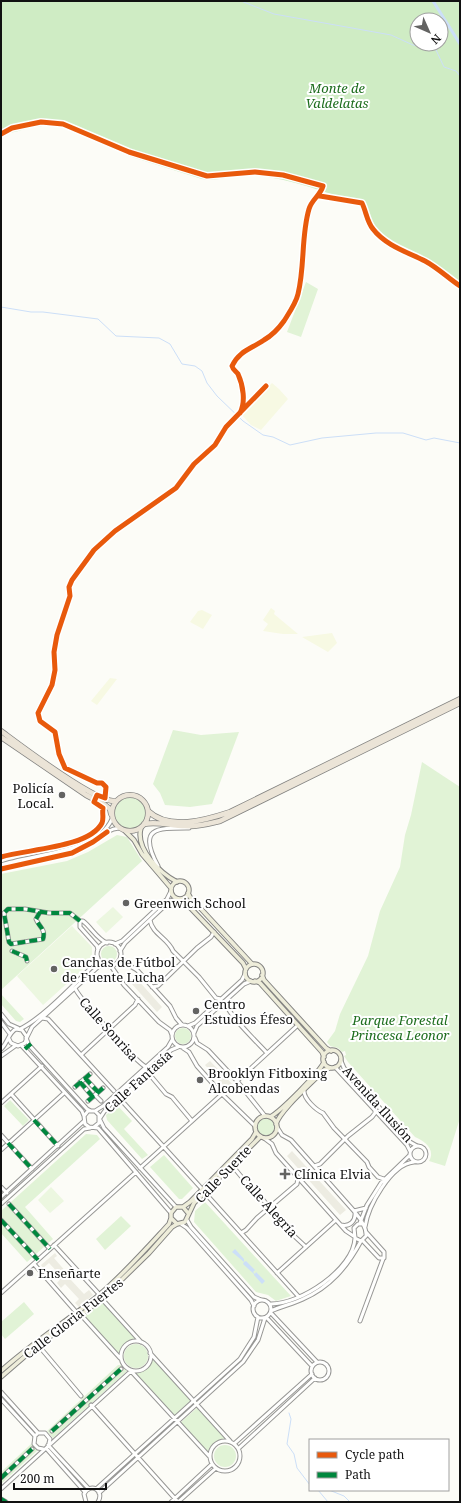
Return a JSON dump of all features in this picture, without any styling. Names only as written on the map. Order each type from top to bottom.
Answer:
[{"type":"highway","points":[[1,731],[91,793],[111,802],[116,801],[126,795],[132,795],[143,800],[148,811],[155,818],[184,822],[206,820],[230,812],[460,699]]},
{"type":"highway","points":[[1,737],[86,795],[110,809],[112,817],[119,828],[131,832],[153,822],[186,826],[203,825],[239,812],[451,707],[460,704]]},
{"type":"highway","points":[[112,817],[112,807],[116,801]]},
{"type":"highway","points":[[142,826],[148,811]]},
{"type":"main road","points":[[142,826],[139,835],[141,845],[158,866],[170,878],[177,882],[185,883],[188,887],[188,892],[192,900],[252,964],[261,968],[264,980],[324,1046],[339,1054],[340,1061],[335,1067],[324,1070],[280,1115],[277,1125],[273,1135],[262,1137],[256,1132],[255,1126],[260,1117],[270,1117],[277,1125]]},
{"type":"main road","points":[[125,831],[134,840],[142,854],[171,890],[173,896],[180,899],[214,932],[243,963],[246,969],[245,974],[253,981],[260,983],[322,1052],[324,1062],[297,1092],[270,1117]]},
{"type":"main road","points":[[171,890],[177,882]]},
{"type":"main road","points":[[180,899],[188,892]]},
{"type":"main road","points":[[246,969],[252,964]]},
{"type":"main road","points":[[253,981],[262,975]]},
{"type":"main road","points":[[324,1057],[331,1051]]},
{"type":"main road","points":[[324,1062],[330,1068]]},
{"type":"main road","name":"Calle Suerte","points":[[188,1213],[203,1191],[252,1139],[256,1132]]},
{"type":"main road","name":"Calle Suerte","points":[[182,1207],[203,1191],[262,1137]]},
{"type":"main road","points":[[176,1207],[182,1207],[188,1213],[187,1220],[179,1224],[171,1218],[171,1213],[176,1207]]},
{"type":"main road","name":"Calle Gloria Fuertes","points":[[1,1371],[34,1342],[77,1313],[100,1295],[146,1251],[169,1224],[171,1218]]},
{"type":"main road","name":"Calle Gloria Fuertes","points":[[1,1377],[38,1346],[102,1299],[131,1272],[172,1227],[179,1224]]},
{"type":"street","points":[[1,865],[78,846],[104,830],[112,817]]},
{"type":"street","points":[[158,866],[150,847],[150,838],[156,830],[160,828],[193,828],[203,825]]},
{"type":"street","points":[[1,869],[72,853],[93,842],[112,829],[119,828]]},
{"type":"street","points":[[115,944],[164,902],[171,890]]},
{"type":"street","points":[[120,951],[124,944],[170,901],[180,899]]},
{"type":"street","points":[[40,912],[36,920],[41,925],[45,934],[43,939],[11,944],[9,942],[3,915],[8,909],[16,908],[40,912],[70,913],[80,921],[87,924],[103,941],[115,944],[120,951],[121,956],[170,1006],[176,1018],[182,1025],[188,1026],[195,1023],[244,984],[253,981]]},
{"type":"street","points":[[150,920],[151,926],[171,945],[173,951],[199,977],[216,998],[223,1000]]},
{"type":"street","points":[[1,1049],[9,1038],[10,1034],[16,1029],[20,1029],[29,1024],[95,964],[98,958],[97,946],[80,927],[80,921]]},
{"type":"street","points":[[152,987],[158,986],[183,961],[211,937],[214,932]]},
{"type":"street","points":[[98,950],[107,943]]},
{"type":"street","points":[[12,951],[26,957],[27,962]]},
{"type":"street","points":[[22,1045],[32,1027],[98,967],[104,965],[111,966],[117,962],[121,956]]},
{"type":"street","points":[[98,958],[104,965]]},
{"type":"street","points":[[111,966],[124,985],[159,1022],[170,1030],[172,1040],[178,1047],[189,1052],[197,1066],[222,1094],[255,1126]]},
{"type":"street","points":[[194,1033],[197,1026],[242,980],[245,974]]},
{"type":"street","name":"Calle Sonrisa","points":[[75,988],[87,1007],[108,1028],[129,1053],[147,1069],[150,1076],[166,1094],[172,1097],[192,1121]]},
{"type":"street","points":[[81,1055],[108,1028],[135,1005],[138,999]]},
{"type":"street","points":[[223,1000],[225,1006],[267,1053]]},
{"type":"street","points":[[48,1012],[48,1019]]},
{"type":"street","points":[[1,1014],[13,1027],[20,1029],[25,1033],[29,1045],[87,1109],[93,1111],[100,1119],[102,1126],[176,1207]]},
{"type":"street","points":[[42,1018],[48,1019],[114,1091],[120,1093],[122,1101],[299,1297]]},
{"type":"street","points":[[1,1022],[10,1034]]},
{"type":"street","points":[[172,1035],[174,1030],[182,1025]]},
{"type":"street","points":[[237,1081],[298,1025]]},
{"type":"street","points":[[188,1026],[194,1033],[195,1038],[237,1081],[265,1116]]},
{"type":"street","points":[[9,1038],[14,1046]]},
{"type":"street","points":[[183,1048],[191,1045],[195,1038]]},
{"type":"street","name":"Calle Fantasía","points":[[147,1069],[168,1047],[172,1040]]},
{"type":"street","points":[[26,1049],[33,1042]]},
{"type":"street","points":[[1,1056],[14,1046],[22,1045]]},
{"type":"street","points":[[22,1045],[42,1066],[64,1093],[82,1111],[86,1126],[98,1128],[171,1213]]},
{"type":"street","name":"Calle Fantasía","points":[[100,1119],[120,1093],[147,1069],[171,1050],[178,1047]]},
{"type":"street","name":"Avenida Ilusión","points":[[340,1061],[344,1068],[410,1142],[418,1146]]},
{"type":"street","points":[[1,1103],[42,1066]]},
{"type":"street","name":"Avenida Ilusión","points":[[335,1067],[407,1145],[410,1153]]},
{"type":"street","points":[[75,1087],[90,1074]]},
{"type":"street","points":[[85,1078],[95,1095]]},
{"type":"street","points":[[80,1082],[101,1101]]},
{"type":"street","points":[[88,1101],[103,1088]]},
{"type":"street","points":[[114,1091],[114,1099],[122,1101]]},
{"type":"street","points":[[304,1091],[305,1096],[318,1111],[322,1113],[344,1140],[367,1162],[369,1167],[378,1177],[384,1179]]},
{"type":"street","points":[[1,1150],[64,1093]]},
{"type":"street","points":[[11,1094],[58,1146]]},
{"type":"street","points":[[140,1168],[222,1094]]},
{"type":"street","name":"Calle Fantasía","points":[[93,1111],[114,1099]]},
{"type":"street","points":[[314,1166],[320,1164],[344,1140],[372,1117],[375,1110]]},
{"type":"street","points":[[84,1116],[93,1111]]},
{"type":"street","points":[[1,1204],[84,1129],[93,1128],[100,1119]]},
{"type":"street","points":[[1,1197],[84,1121]]},
{"type":"street","points":[[277,1125],[282,1135],[291,1140],[354,1211],[366,1232],[384,1252],[360,1321]]},
{"type":"street","points":[[1,1135],[32,1169]]},
{"type":"street","points":[[262,1137],[272,1144],[276,1153],[336,1220],[355,1237],[362,1241],[379,1258],[383,1258]]},
{"type":"street","points":[[187,1220],[190,1226],[254,1297],[270,1304],[277,1305],[299,1297],[319,1287],[336,1272],[353,1248],[355,1237],[354,1228],[362,1223],[384,1186],[407,1164],[422,1162],[426,1155],[425,1150],[418,1146],[384,1179],[366,1208],[362,1223]]},
{"type":"street","points":[[410,1153],[414,1162]]},
{"type":"street","name":"Calle Alegría","points":[[233,1163],[235,1169],[249,1186],[306,1247]]},
{"type":"street","points":[[1,1293],[136,1172]]},
{"type":"street","points":[[241,1233],[297,1184],[298,1178]]},
{"type":"street","points":[[1,1187],[10,1196]]},
{"type":"street","points":[[9,1204],[50,1249]]},
{"type":"street","points":[[354,1211],[366,1208]]},
{"type":"street","points":[[341,1224],[348,1225],[352,1222],[355,1216],[354,1211]]},
{"type":"street","points":[[1,1220],[38,1260]]},
{"type":"street","points":[[277,1273],[336,1220]]},
{"type":"street","points":[[179,1224],[188,1229],[251,1300],[254,1306],[254,1314],[258,1317],[266,1318],[312,1366],[312,1374],[315,1378]]},
{"type":"street","points":[[99,1493],[236,1369],[250,1354],[258,1340],[266,1318],[271,1312],[304,1299],[321,1289],[342,1271],[362,1241],[366,1232]]},
{"type":"street","points":[[54,1245],[100,1295]]},
{"type":"street","points":[[34,1264],[77,1313]]},
{"type":"street","points":[[102,1299],[146,1346],[150,1353],[230,1441]]},
{"type":"street","points":[[254,1306],[261,1300]]},
{"type":"street","points":[[239,1448],[315,1378],[323,1378],[328,1372],[325,1364],[317,1362],[271,1312],[270,1304]]},
{"type":"street","points":[[81,1315],[121,1359],[124,1366],[131,1371],[210,1457],[212,1464],[216,1468],[226,1471],[236,1467],[241,1458],[239,1448],[235,1443],[225,1440],[212,1447],[210,1457]]},
{"type":"street","points":[[96,1489],[233,1366],[247,1351],[257,1329],[258,1317]]},
{"type":"street","points":[[121,1359],[122,1350],[126,1345],[132,1342],[141,1342]]},
{"type":"street","points":[[38,1346],[81,1394]]},
{"type":"street","points":[[1,1489],[91,1405],[131,1371],[140,1371],[146,1367],[150,1362],[150,1353]]},
{"type":"street","points":[[312,1366],[317,1362]]},
{"type":"street","points":[[52,1431],[121,1369]]},
{"type":"street","points":[[235,1443],[312,1374]]},
{"type":"street","points":[[1,1392],[38,1433]]},
{"type":"street","points":[[1,1399],[35,1436]]},
{"type":"street","points":[[91,1405],[178,1502],[216,1468]]},
{"type":"street","points":[[47,1446],[38,1448],[34,1444],[35,1436],[38,1433],[45,1433],[48,1435],[47,1446],[85,1492]]},
{"type":"street","points":[[47,1446],[89,1488],[96,1489],[99,1493],[99,1502]]},
{"type":"street","points":[[1,1478],[32,1449]]},
{"type":"street","points":[[171,1502],[212,1464]]},
{"type":"street","points":[[84,1501],[85,1492],[89,1488]]},
{"type":"street","points":[[1,1499],[6,1502]]},
{"type":"green space","name":"Monte de Valdelatas","points":[[1,1],[460,1],[460,285],[445,273],[378,237],[361,205],[319,190],[263,176],[248,175],[213,180],[202,179],[132,157],[62,127],[34,127],[6,134],[1,137]]},
{"type":"green space","points":[[306,282],[318,289],[301,337],[287,332]]},
{"type":"green space","points":[[272,383],[288,399],[261,430],[251,425],[241,414]]},
{"type":"green space","points":[[271,608],[275,611],[274,614],[298,634],[283,634],[263,631],[268,624],[263,620]]},
{"type":"green space","points":[[202,610],[212,615],[203,629],[190,622],[198,611]]},
{"type":"green space","points":[[332,633],[337,643],[328,652],[302,637]]},
{"type":"green space","points":[[110,678],[117,679],[97,705],[91,701]]},
{"type":"green space","points":[[173,730],[201,735],[239,732],[212,804],[190,807],[165,805],[160,793],[153,784]]},
{"type":"green space","name":"Parque Forestal Princesa Leonor","points":[[422,762],[460,787],[460,1118],[445,1166],[429,1161],[431,1153],[428,1146],[415,1137],[348,1062],[344,1056],[346,1055],[345,1051],[342,1052],[338,1048],[330,1046],[327,1042],[335,1031],[340,1014],[368,956],[380,911],[400,867],[405,835],[411,815]]},
{"type":"green space","points":[[130,797],[136,798],[143,804],[146,813],[145,819],[139,826],[130,829],[124,828],[117,822],[114,813],[115,807],[121,800]]},
{"type":"green space","points":[[117,835],[127,837],[142,861],[1,990],[1,874],[67,861],[88,852]]},
{"type":"green space","points":[[113,907],[123,917],[106,933],[96,922]]},
{"type":"green space","name":"Canchas de Fútbol de Fuente Lucha","points":[[72,926],[92,947],[92,961],[43,1005],[17,976]]},
{"type":"green space","points":[[106,946],[112,946],[117,951],[115,960],[112,962],[106,962],[101,957],[101,951]]},
{"type":"green space","points":[[1,994],[24,1019],[20,1022],[16,1021],[1,1004]]},
{"type":"green space","points":[[180,1028],[186,1028],[191,1033],[189,1042],[186,1044],[180,1044],[175,1039],[175,1033]]},
{"type":"green space","points":[[10,1100],[29,1120],[23,1126],[4,1106]]},
{"type":"green space","points":[[117,1105],[132,1121],[124,1129],[148,1155],[142,1159],[107,1120],[106,1115]]},
{"type":"green space","points":[[266,1118],[272,1121],[275,1127],[272,1133],[266,1136],[260,1133],[257,1127],[260,1121]]},
{"type":"green space","points":[[86,1134],[97,1135],[100,1139],[25,1207],[53,1239],[27,1262],[1,1233],[1,1211]]},
{"type":"green space","points":[[164,1155],[193,1188],[182,1199],[179,1199],[150,1167]]},
{"type":"green space","points":[[51,1187],[64,1201],[50,1213],[38,1200]]},
{"type":"green space","points":[[205,1202],[291,1296],[276,1301],[268,1295],[256,1292],[194,1222],[195,1211]]},
{"type":"green space","points":[[121,1216],[131,1226],[105,1250],[96,1239]]},
{"type":"green space","points":[[24,1302],[34,1314],[5,1339],[1,1334],[1,1322]]},
{"type":"green space","points":[[102,1302],[137,1340],[128,1342],[122,1349],[120,1356],[84,1316]]},
{"type":"green space","points":[[136,1344],[144,1348],[148,1356],[144,1364],[136,1368],[128,1364],[124,1356],[128,1348]]},
{"type":"green space","points":[[152,1356],[192,1401],[174,1417],[134,1373],[146,1368],[150,1363]]},
{"type":"green space","points":[[118,1365],[121,1365],[127,1371],[53,1438],[47,1431]]},
{"type":"green space","points":[[198,1407],[227,1439],[215,1444],[211,1448],[209,1455],[180,1423]]},
{"type":"green space","points":[[31,1444],[38,1450],[1,1484],[1,1472]]},
{"type":"green space","points":[[225,1445],[233,1448],[236,1456],[233,1464],[225,1467],[217,1464],[214,1456],[217,1448]]},
{"type":"shaded area","points":[[137,979],[162,1007],[157,1012],[131,983]]},
{"type":"shaded area","points":[[210,1061],[237,1089],[231,1094],[205,1065]]},
{"type":"shaded area","points":[[292,1151],[346,1210],[340,1215],[287,1156]]},
{"type":"shaded area","points":[[55,1253],[57,1256],[54,1258],[67,1273],[70,1270],[75,1275],[71,1280],[84,1294],[89,1290],[93,1295],[79,1307],[75,1303],[79,1299],[65,1284],[61,1288],[57,1283],[62,1277],[49,1263],[43,1268],[41,1265]]},
{"type":"water","points":[[235,1249],[244,1259],[244,1262],[232,1252]]},
{"type":"water","points":[[246,1261],[255,1270],[253,1272],[255,1274],[256,1272],[265,1281],[262,1284],[243,1264]]},
{"type":"waterway","points":[[241,1],[274,14],[391,35],[413,45],[436,50],[444,67],[456,71],[460,76]]},
{"type":"waterway","points":[[433,1],[460,44]]},
{"type":"waterway","points":[[1,307],[31,312],[43,312],[98,319],[116,336],[159,338],[170,344],[182,364],[195,366],[202,371],[207,383],[217,396],[243,421],[263,435],[273,437],[290,445],[322,438],[376,433],[403,433],[426,440],[434,438],[460,443]]},
{"type":"waterway","points":[[289,1413],[291,1419],[287,1444],[294,1454],[297,1468],[309,1484]]},
{"type":"waterway","points":[[319,1491],[328,1502]]},
{"type":"waterway","points":[[332,1491],[344,1496],[350,1502]]},
{"type":"marked path","points":[[40,912],[36,919],[43,930],[43,939],[11,944],[9,942],[4,913],[8,909],[25,909],[49,913],[70,913],[80,921]]},
{"type":"marked path","points":[[12,951],[26,957],[27,961]]},
{"type":"marked path","points":[[25,1049],[33,1042]]},
{"type":"marked path","points":[[75,1087],[90,1074]]},
{"type":"marked path","points":[[85,1078],[98,1092]]},
{"type":"marked path","points":[[80,1082],[93,1097]]},
{"type":"marked path","points":[[88,1101],[103,1088]]},
{"type":"marked path","points":[[34,1120],[58,1146]]},
{"type":"marked path","points":[[8,1143],[32,1169]]},
{"type":"marked path","points":[[9,1204],[50,1249]]},
{"type":"marked path","points":[[1,1220],[38,1260]]},
{"type":"marked path","points":[[52,1431],[121,1369]]},
{"type":"marked path","points":[[1,1478],[32,1449]]},
{"type":"marked path","points":[[1,1499],[6,1502]]},
{"type":"cycle path","points":[[1,134],[12,128],[41,122],[63,124],[129,152],[207,176],[255,172],[283,175],[323,186],[309,209],[305,230],[302,273],[294,304],[284,321],[275,332],[238,357],[232,366],[238,374],[242,388],[243,404],[240,413]]},
{"type":"cycle path","points":[[320,196],[362,203],[368,220],[378,235],[397,248],[430,264],[460,286]]},
{"type":"cycle path","points":[[1,857],[71,843],[84,838],[95,831],[103,821],[103,808],[94,802],[97,795],[105,798],[106,787],[102,783],[97,783],[65,768],[59,754],[55,732],[40,721],[38,713],[52,685],[55,670],[54,652],[57,635],[70,596],[69,587],[72,580],[94,550],[115,531],[176,488],[194,464],[215,445],[226,427],[266,386]]},
{"type":"cycle path","points":[[1,869],[72,853],[93,842],[107,832]]},
{"type":"place","name":"Policía Local.","points":[[62,795]]},
{"type":"place","name":"Greenwich School","points":[[126,903]]},
{"type":"place","name":"Canchas de Fútbol de Fuente Lucha","points":[[54,969]]},
{"type":"place","name":"Centro Estudios Éfeso","points":[[196,1011]]},
{"type":"place","name":"Brooklyn Fitboxing Alcobendas","points":[[200,1080]]},
{"type":"place","name":"Clínica Elvia","points":[[285,1174]]},
{"type":"place","name":"Enseñarte","points":[[30,1273]]}]
